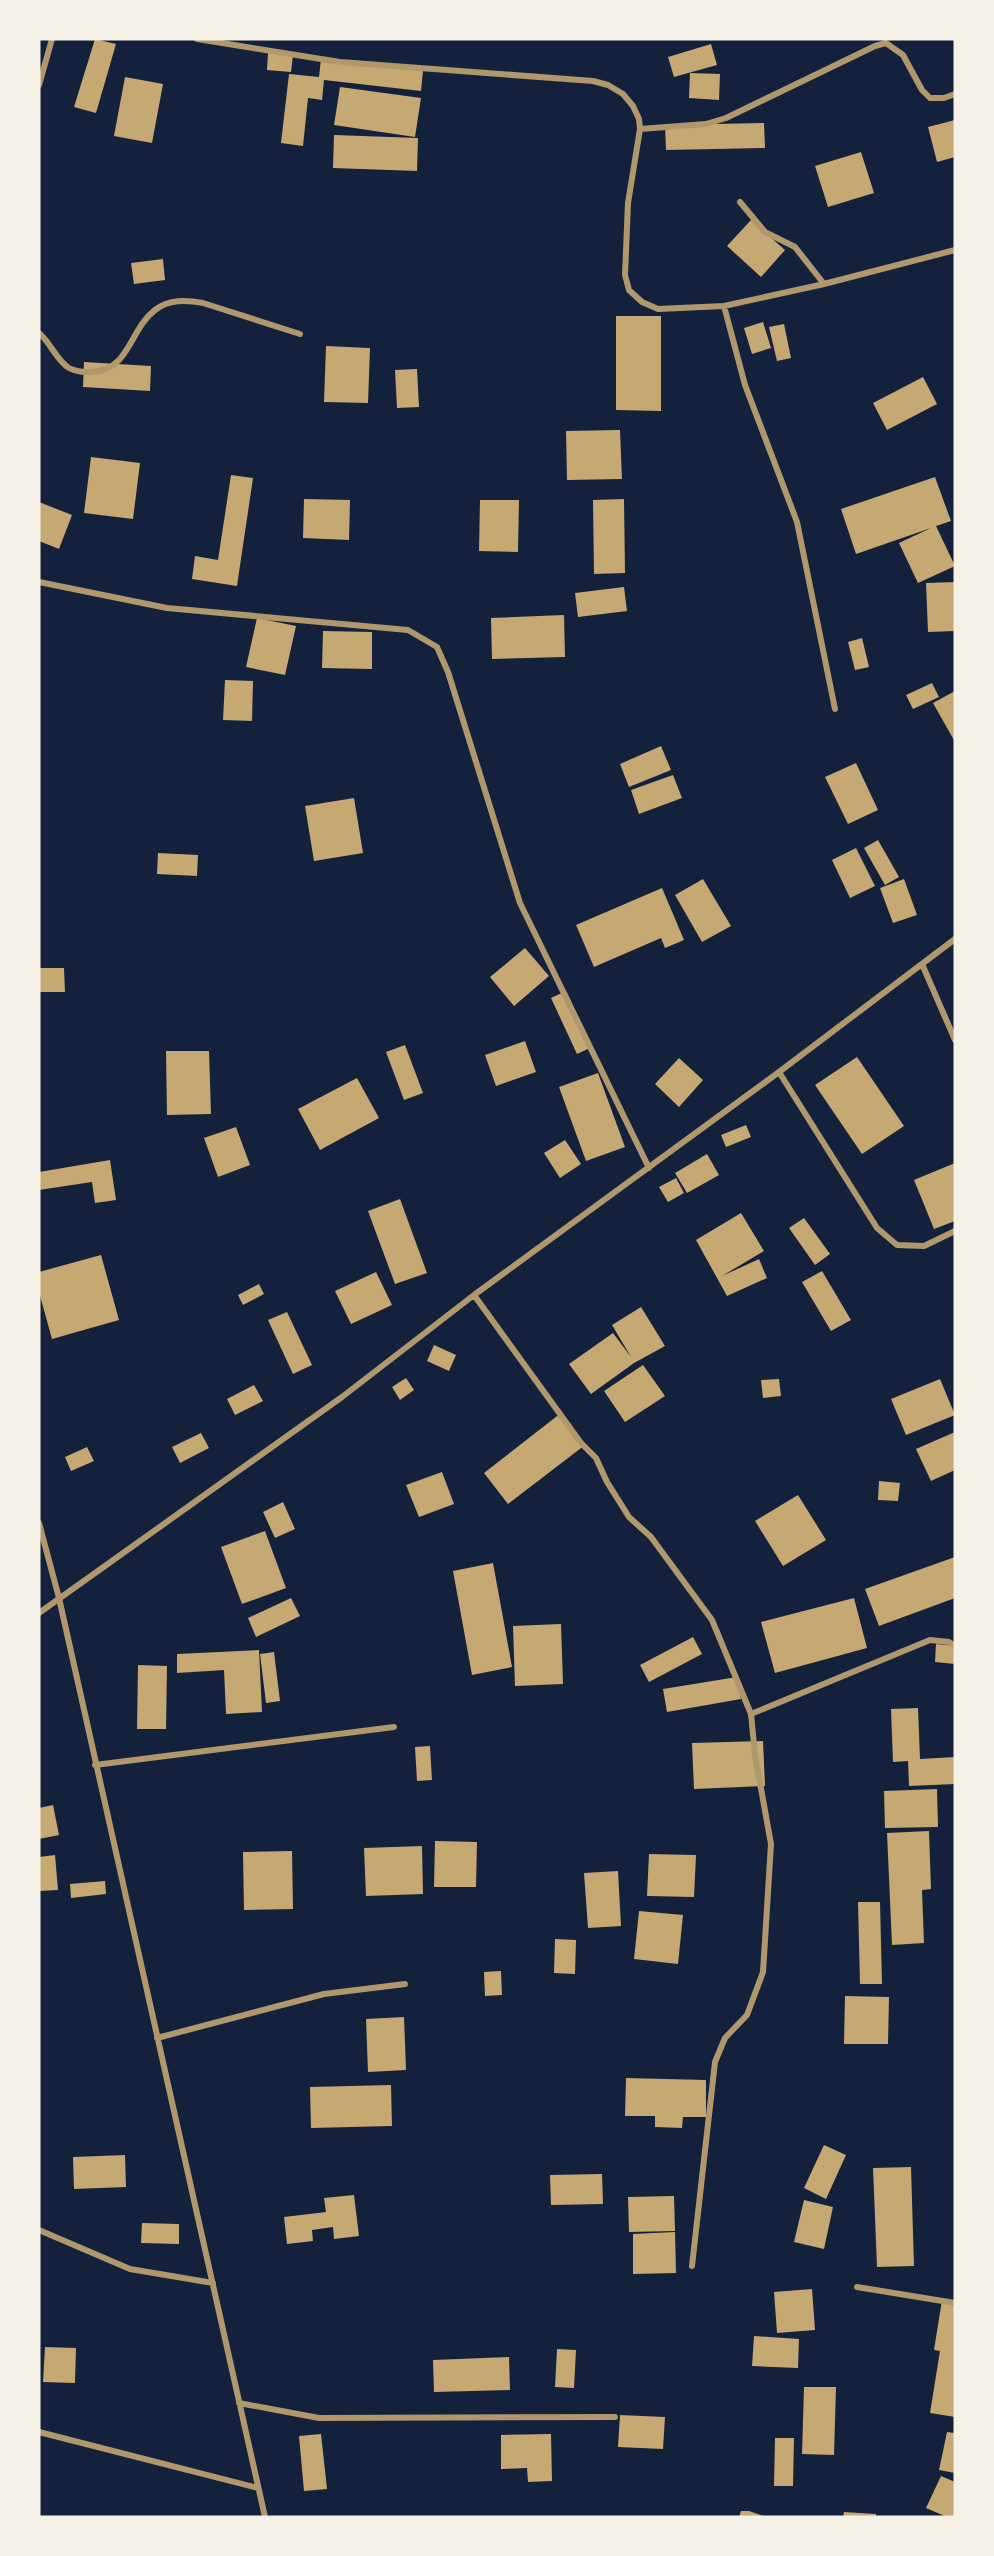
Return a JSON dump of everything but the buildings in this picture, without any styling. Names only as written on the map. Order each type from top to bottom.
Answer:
[{"type":"street","points":[[39,85],[52,39]]},
{"type":"street","points":[[197,39],[340,62],[593,81],[608,85],[623,94],[633,106],[640,129],[627,225],[625,275],[630,290],[642,302],[658,309],[724,306],[824,284],[955,250]]},
{"type":"street","points":[[889,39],[903,56],[922,90],[930,98],[944,98],[955,94]]},
{"type":"street","points":[[640,129],[706,124],[726,118],[875,46],[886,43],[895,48]]},
{"type":"street","points":[[740,202],[765,232],[795,248],[824,284]]},
{"type":"street","points":[[39,333],[68,368],[79,372],[106,370],[117,363],[145,319],[156,309],[172,302],[187,300],[203,303],[300,334]]},
{"type":"street","points":[[724,306],[743,376],[796,522],[835,710]]},
{"type":"street","points":[[39,582],[167,608],[408,630],[436,647],[448,672],[520,903],[649,1168]]},
{"type":"street","points":[[39,1613],[342,1397],[474,1295],[779,1072],[955,939]]},
{"type":"street","points":[[922,964],[955,1040]]},
{"type":"street","points":[[779,1072],[877,1228],[897,1245],[924,1246],[955,1232]]},
{"type":"street","points":[[474,1295],[581,1443],[596,1458],[607,1482],[630,1517],[651,1537],[712,1620],[751,1714],[755,1755],[771,1844],[763,1972],[747,2015],[725,2038],[715,2062],[692,2266]]},
{"type":"street","points":[[39,1523],[59,1598],[265,2517]]},
{"type":"street","points":[[751,1714],[930,1641],[949,1642],[955,1646]]},
{"type":"street","points":[[95,1765],[394,1727]]},
{"type":"street","points":[[157,2038],[324,1994],[405,1984]]},
{"type":"street","points":[[39,2230],[130,2269],[213,2283]]},
{"type":"street","points":[[858,2286],[955,2303]]},
{"type":"street","points":[[239,2403],[319,2418],[615,2417]]},
{"type":"street","points":[[39,2432],[258,2488]]}]
